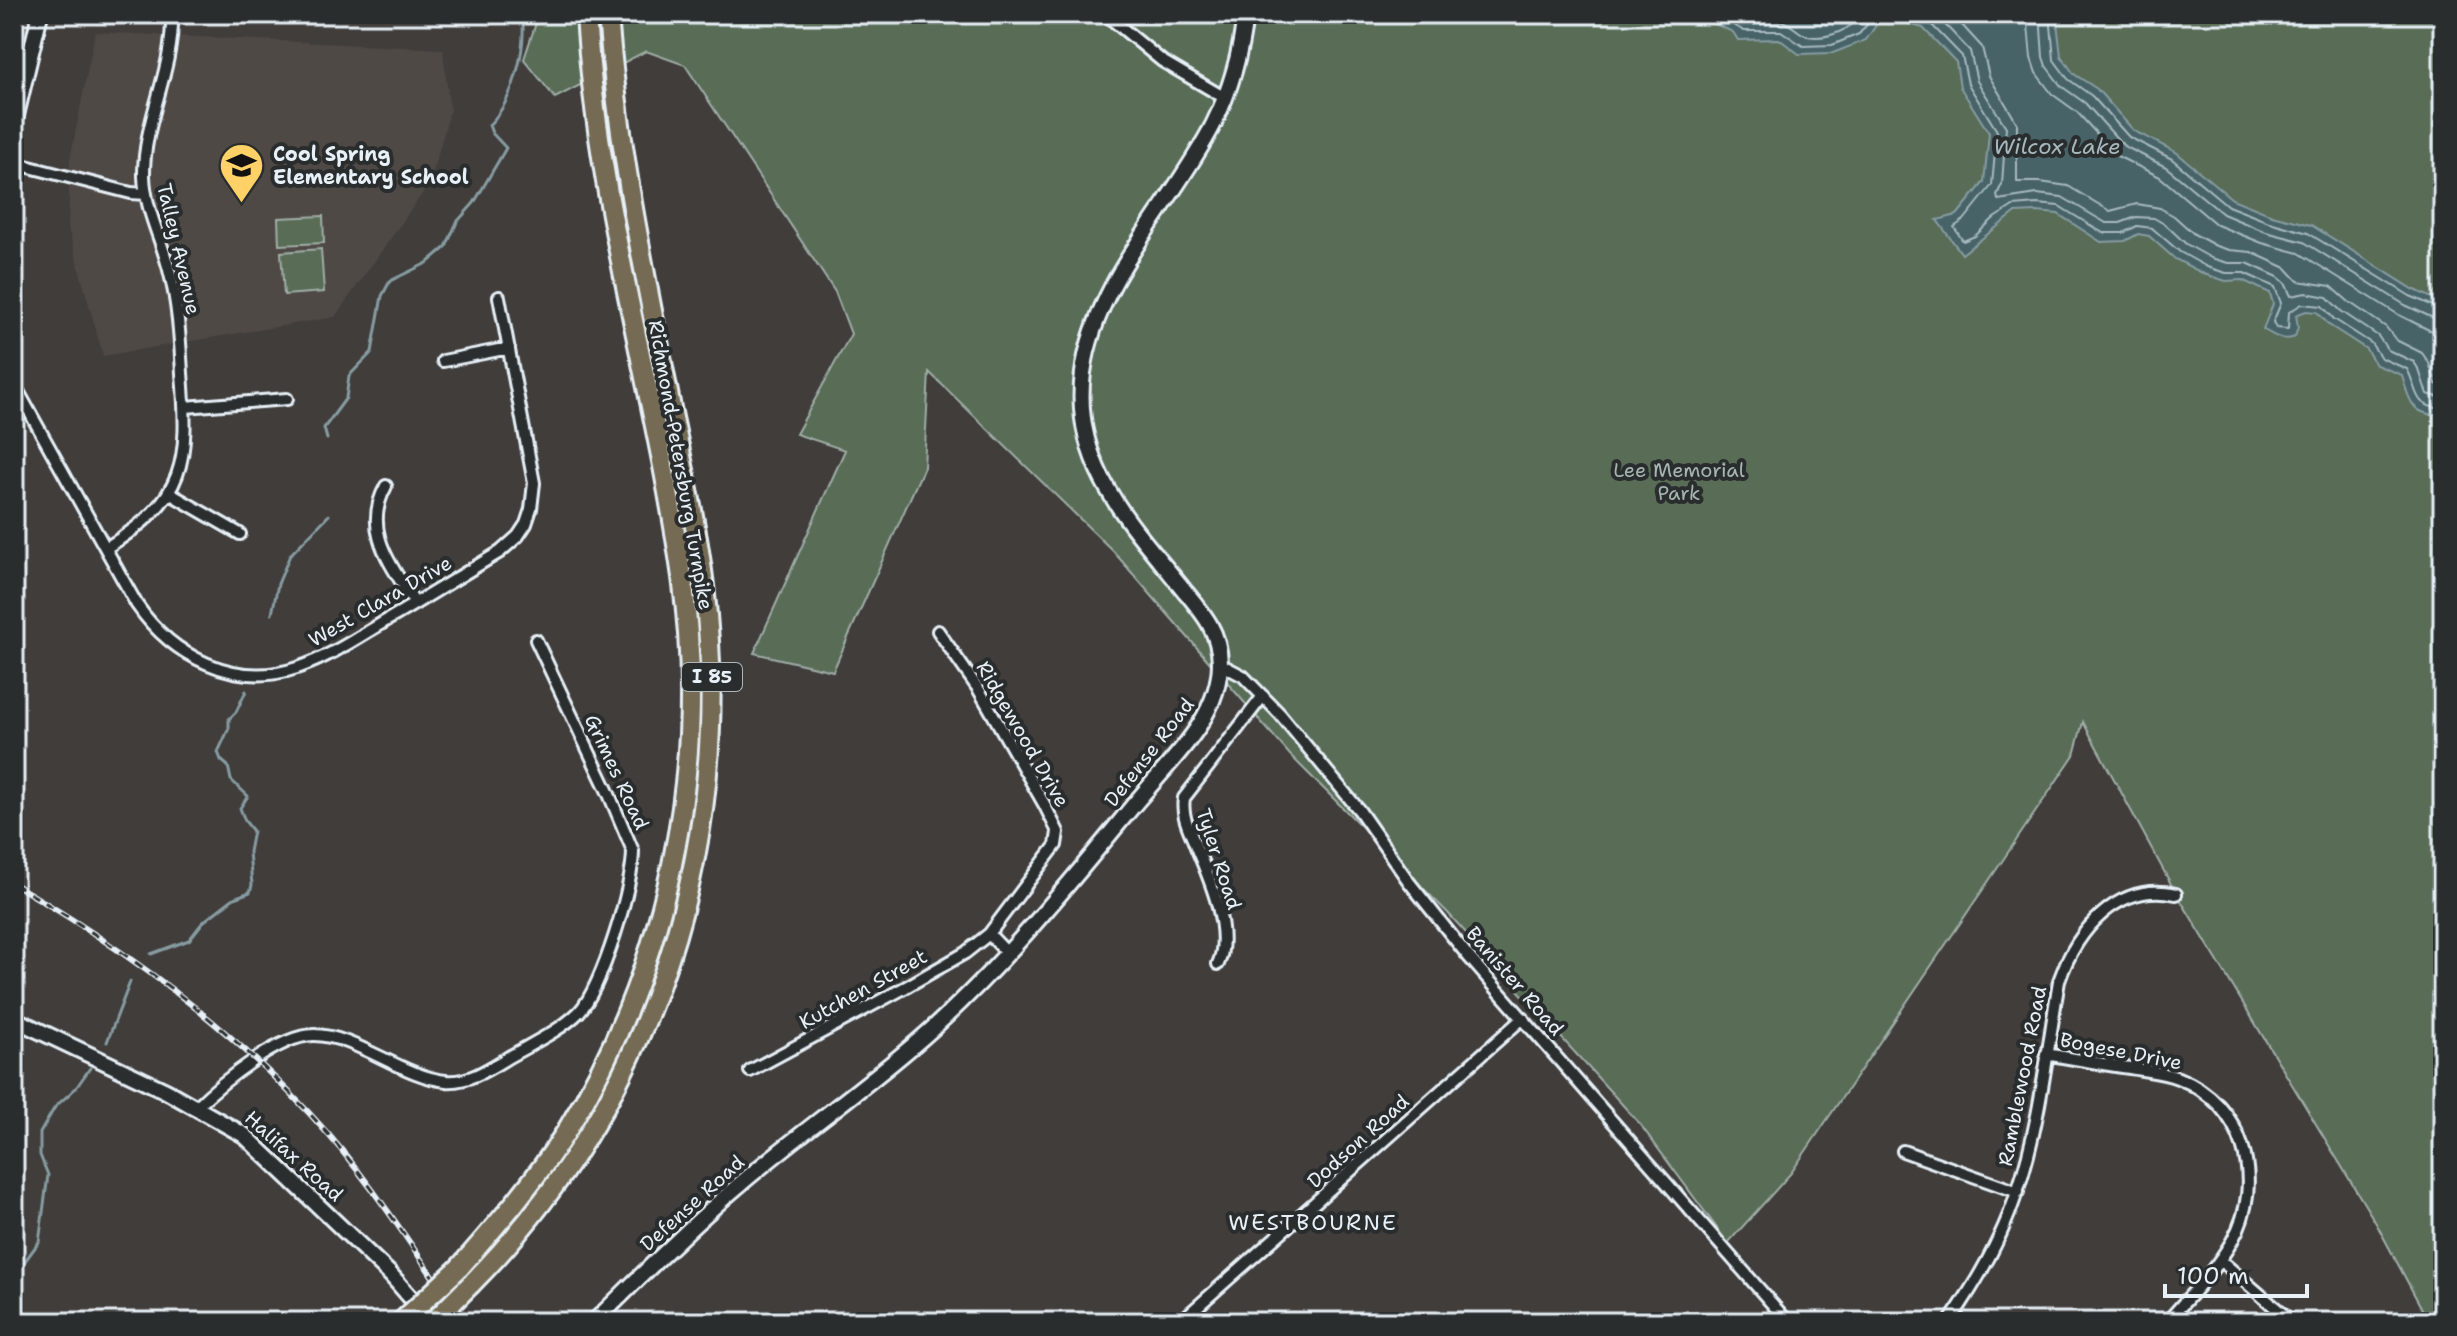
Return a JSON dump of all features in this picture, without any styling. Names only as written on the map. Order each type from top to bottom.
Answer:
[{"type":"highway","name":"Richmond-Petersburg Turnpike","points":[[401,1322],[459,1268],[545,1163],[579,1110],[613,1044],[642,974],[667,893],[677,846],[688,755],[690,669],[682,577],[607,190],[586,14]]},
{"type":"highway","name":"Richmond-Petersburg Turnpike","points":[[433,1322],[507,1248],[563,1174],[603,1111],[639,1038],[661,983],[692,881],[707,787],[712,685],[704,583],[627,181],[614,91],[608,14]]},
{"type":"street","points":[[14,124],[40,14]]},
{"type":"street","name":"Talley Avenue","points":[[169,493],[185,443],[185,407],[175,296],[146,194],[145,157],[172,44],[172,14]]},
{"type":"street","points":[[1105,14],[1153,55],[1225,98]]},
{"type":"street","name":"Defense Road","points":[[594,1322],[731,1191],[913,1046],[1008,954],[1199,726],[1213,700],[1220,664],[1217,637],[1206,617],[1122,515],[1106,490],[1088,446],[1081,399],[1085,360],[1100,314],[1128,259],[1200,147],[1225,98],[1239,55],[1245,14]]},
{"type":"street","points":[[14,163],[131,193],[146,194]]},
{"type":"street","name":"West Clara Drive","points":[[14,384],[137,605],[160,634],[187,655],[219,668],[238,672],[296,669],[415,604],[510,545],[526,524],[534,483],[532,464],[499,297]]},
{"type":"street","points":[[443,361],[509,348]]},
{"type":"street","points":[[185,407],[287,399]]},
{"type":"street","points":[[386,486],[376,508],[375,524],[388,559],[415,604]]},
{"type":"street","points":[[106,548],[149,519],[169,493],[240,534]]},
{"type":"street","name":"Ridgewood Drive","points":[[938,631],[979,690],[1058,832],[1055,848],[989,934]]},
{"type":"street","name":"Grimes Road","points":[[196,1107],[213,1090],[256,1058],[313,1035],[339,1040],[440,1080],[459,1081],[490,1069],[570,1020],[588,1000],[604,965],[623,902],[633,851],[536,640]]},
{"type":"street","name":"Banister Road","points":[[1220,664],[1243,676],[1263,696],[1359,810],[1433,913],[1781,1320]]},
{"type":"street","name":"Tyler Road","points":[[1218,964],[1224,937],[1209,881],[1185,820],[1184,798],[1263,696]]},
{"type":"street","name":"Ramblewood Road","points":[[1949,1322],[1996,1245],[2018,1192],[2033,1130],[2059,981],[2069,955],[2085,932],[2112,907],[2136,893],[2161,890],[2176,894]]},
{"type":"street","points":[[989,934],[1008,954]]},
{"type":"street","name":"Kutchen Street","points":[[750,1071],[906,987],[965,953],[989,934]]},
{"type":"street","name":"Dodson Road","points":[[1180,1322],[1523,1018]]},
{"type":"street","name":"Halifax Road","points":[[14,1019],[228,1124],[259,1147],[340,1224],[409,1293],[433,1322]]},
{"type":"street","name":"Bogese Drive","points":[[2046,1054],[2177,1078],[2204,1092],[2228,1116],[2243,1143],[2247,1158],[2248,1191],[2240,1225],[2220,1260],[2167,1322]]},
{"type":"street","points":[[1903,1151],[2018,1192]]},
{"type":"street","points":[[2220,1260],[2292,1322]]},
{"type":"shaded area","name":"Cool Spring Elementary School","points":[[95,32],[443,49],[450,111],[430,183],[335,317],[103,356],[68,228],[70,160]]},
{"type":"green space","name":"Lee Memorial Park","points":[[539,14],[2443,14],[2443,1322],[2429,1322],[2377,1225],[2172,886],[2083,722],[2074,755],[1791,1173],[1728,1243],[1639,1123],[1447,912],[1290,755],[1113,551],[929,372],[924,467],[833,671],[754,653],[845,450],[796,434],[851,334],[835,292],[685,65],[646,51],[555,98],[524,59]]},
{"type":"green space","points":[[323,216],[324,243],[279,245],[278,218]]},
{"type":"green space","points":[[321,249],[324,292],[284,295],[281,252]]},
{"type":"water","name":"Wilcox Lake","points":[[1692,14],[2056,14],[2061,56],[2074,74],[2097,89],[2134,131],[2176,152],[2232,199],[2272,215],[2311,225],[2413,289],[2443,303],[2443,416],[2418,410],[2410,400],[2402,375],[2376,365],[2366,349],[2329,325],[2317,312],[2306,311],[2296,315],[2298,327],[2295,337],[2287,339],[2274,335],[2263,329],[2273,304],[2270,293],[2242,280],[2226,281],[2204,274],[2175,259],[2149,236],[2138,234],[2125,241],[2101,242],[2058,214],[2015,213],[1962,254],[1937,220],[1957,215],[1984,182],[1989,133],[1960,87],[1956,62],[1923,28],[1888,18],[1879,21],[1866,40],[1833,53],[1799,54],[1779,39],[1738,40],[1733,32]]},
{"type":"waterway","points":[[327,439],[324,428],[346,398],[349,376],[372,352],[382,296],[390,281],[427,263],[446,247],[457,222],[474,203],[506,148],[489,125],[505,102],[517,73],[522,14]]},
{"type":"waterway","points":[[272,614],[278,584],[290,555],[329,515]]},
{"type":"waterway","points":[[151,954],[189,940],[203,922],[234,898],[250,892],[249,852],[253,831],[240,808],[248,796],[231,780],[228,766],[218,752],[229,728],[229,719],[246,691]]},
{"type":"waterway","points":[[107,1042],[130,982]]},
{"type":"waterway","points":[[14,1276],[39,1242],[48,1175],[40,1155],[40,1133],[55,1107],[76,1088],[90,1068]]},
{"type":"railway","points":[[14,884],[141,966],[258,1061],[346,1156],[463,1322]]},
{"type":"place","name":"Cool Spring Elementary School","points":[[242,205]]},
{"type":"district","name":"WESTBOURNE","points":[[1313,1222]]}]
